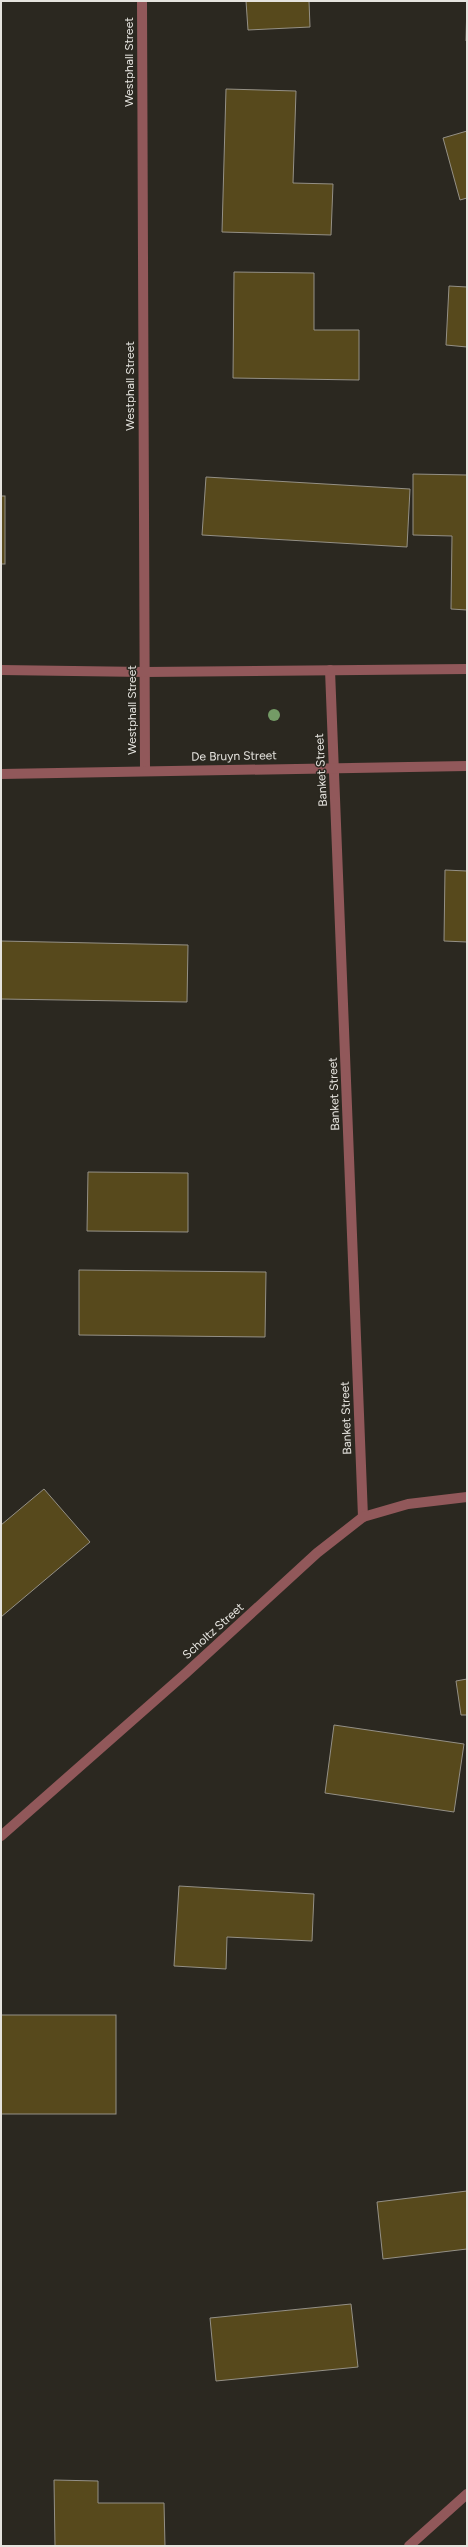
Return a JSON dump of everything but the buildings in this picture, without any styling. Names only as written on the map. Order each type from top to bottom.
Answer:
[{"type":"street","name":"Westphall Street","points":[[142,1],[145,771]]},
{"type":"street","points":[[1,670],[145,672],[467,669]]},
{"type":"street","name":"Banket Street","points":[[330,670],[335,767],[362,1517]]},
{"type":"street","name":"De Bruyn Street","points":[[1,774],[335,767],[467,766]]},
{"type":"street","name":"Scholtz Street","points":[[1,1836],[186,1673],[317,1553],[362,1517],[408,1504],[467,1497]]},
{"type":"street","points":[[409,2546],[467,2494]]}]
